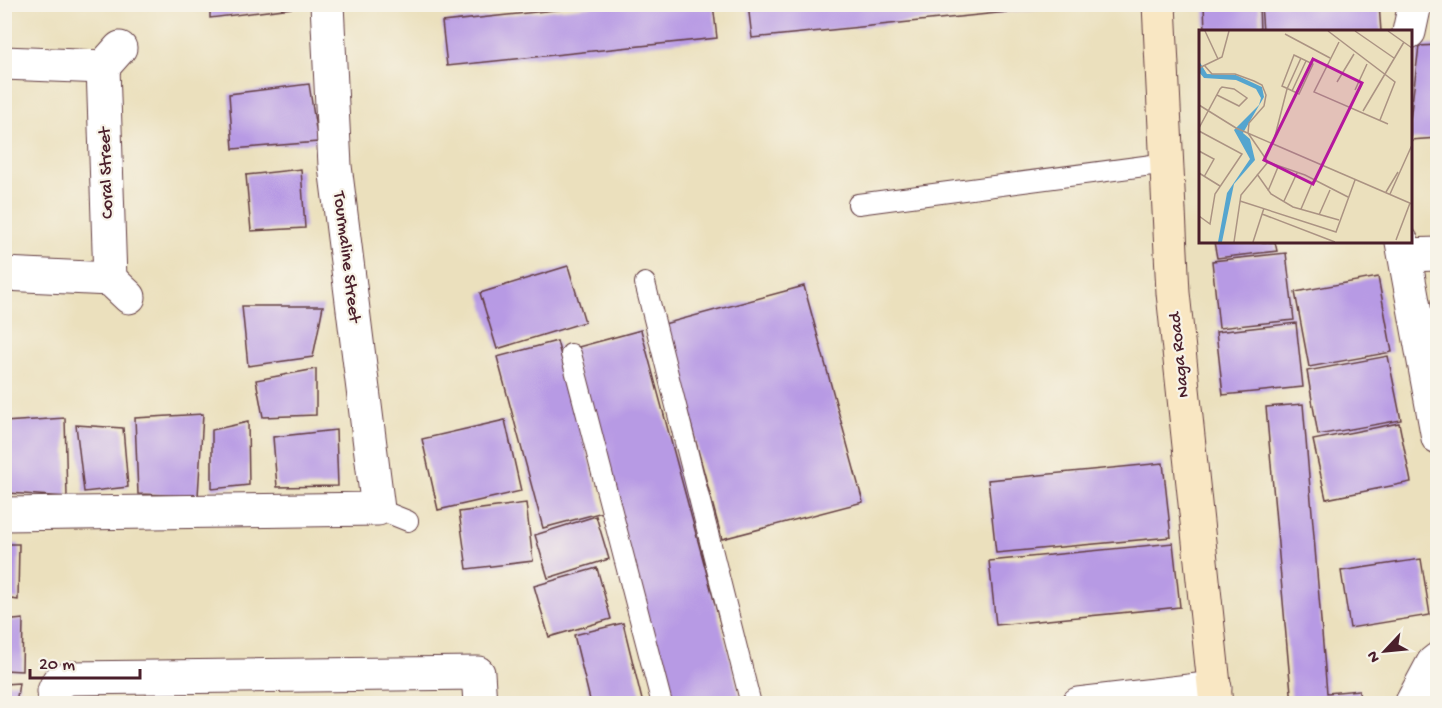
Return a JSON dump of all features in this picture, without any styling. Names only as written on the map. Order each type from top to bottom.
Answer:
[{"type":"main road","name":"Naga Road","points":[[1159,4],[1173,293],[1215,696]]},
{"type":"street","name":"Tourmaline Street","points":[[327,4],[335,166],[378,509]]},
{"type":"street","name":"Coral Street","points":[[4,63],[112,57],[120,288],[4,274]]},
{"type":"street","points":[[1437,254],[1403,248],[1437,438]]},
{"type":"street","points":[[4,514],[378,509]]},
{"type":"street","points":[[1411,704],[1437,659]]},
{"type":"street","points":[[55,704],[54,691],[58,682],[70,678],[478,674],[480,704]]},
{"type":"street","points":[[1078,704],[1215,696]]},
{"type":"lane","points":[[858,204],[1167,163]]},
{"type":"lane","points":[[645,283],[751,704]]},
{"type":"lane","points":[[571,354],[662,704]]},
{"type":"lane","points":[[378,509],[408,521]]},
{"type":"building","points":[[210,4],[299,4],[300,7],[210,18]]},
{"type":"building","points":[[611,4],[713,4],[717,38],[447,66],[442,22]]},
{"type":"building","points":[[748,4],[1066,4],[1066,6],[752,38]]},
{"type":"building","points":[[1204,4],[1259,4],[1260,30],[1205,30]]},
{"type":"building","points":[[1261,4],[1379,4],[1381,30],[1263,30]]},
{"type":"building","points":[[1438,45],[1438,138],[1412,140],[1412,104],[1419,46]]},
{"type":"building","points":[[309,84],[318,142],[233,149],[229,94]]},
{"type":"building","points":[[301,169],[305,228],[251,231],[246,175]]},
{"type":"building","points":[[1214,243],[1275,243],[1277,251],[1217,258]]},
{"type":"building","points":[[1286,253],[1294,320],[1219,328],[1212,261]]},
{"type":"building","points":[[568,266],[585,322],[497,349],[480,293]]},
{"type":"building","points":[[1378,277],[1392,352],[1309,367],[1295,292]]},
{"type":"building","points":[[804,286],[863,502],[722,539],[664,324]]},
{"type":"building","points":[[242,306],[323,306],[313,357],[248,366]]},
{"type":"building","points":[[1296,323],[1303,387],[1223,395],[1216,332]]},
{"type":"building","points":[[641,330],[742,704],[667,704],[571,349]]},
{"type":"building","points":[[557,341],[603,512],[543,528],[497,357]]},
{"type":"building","points":[[1388,356],[1401,420],[1318,435],[1307,371]]},
{"type":"building","points":[[316,369],[316,415],[263,417],[256,380]]},
{"type":"building","points":[[1303,404],[1327,693],[1359,690],[1360,704],[1292,704],[1266,407]]},
{"type":"building","points":[[203,414],[198,496],[138,494],[135,418]]},
{"type":"building","points":[[65,418],[67,497],[8,493],[4,422]]},
{"type":"building","points":[[505,420],[521,491],[438,510],[422,439]]},
{"type":"building","points":[[248,422],[249,485],[212,489],[212,430]]},
{"type":"building","points":[[1399,423],[1411,482],[1326,499],[1313,440]]},
{"type":"building","points":[[76,425],[123,428],[128,487],[84,492]]},
{"type":"building","points":[[336,430],[338,486],[277,487],[273,437]]},
{"type":"building","points":[[1163,463],[1171,537],[996,553],[988,480]]},
{"type":"building","points":[[526,503],[533,561],[467,569],[459,512]]},
{"type":"building","points":[[596,516],[609,559],[548,578],[535,535]]},
{"type":"building","points":[[1173,543],[1180,607],[996,625],[989,561]]},
{"type":"building","points":[[4,544],[19,544],[18,600],[4,598]]},
{"type":"building","points":[[1421,559],[1430,615],[1350,628],[1341,571]]},
{"type":"building","points":[[597,568],[611,619],[549,637],[534,586]]},
{"type":"building","points":[[23,619],[22,671],[4,670],[4,621]]},
{"type":"building","points":[[623,623],[643,704],[591,704],[574,635]]},
{"type":"building","points":[[19,683],[16,704],[4,704],[4,684]]}]
